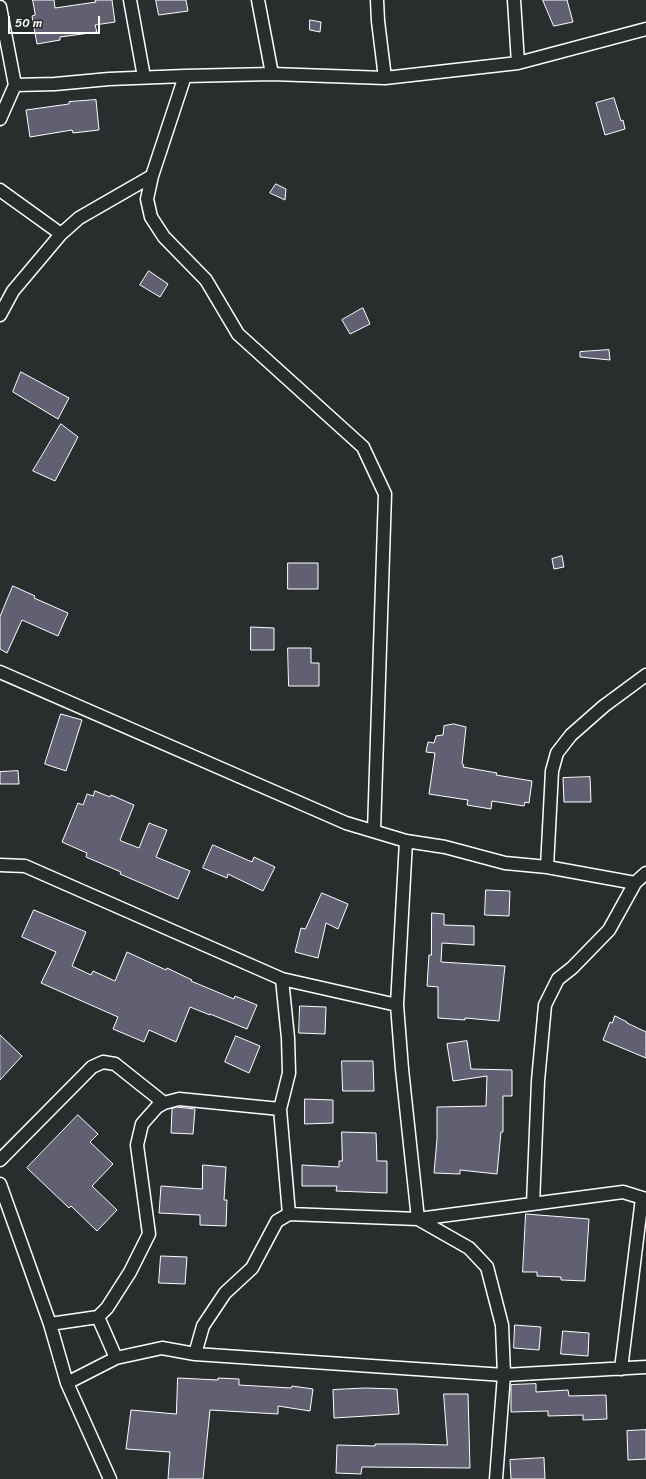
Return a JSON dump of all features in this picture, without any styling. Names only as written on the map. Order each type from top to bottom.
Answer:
[{"type":"street","points":[[130,0],[144,77]]},
{"type":"street","points":[[258,0],[272,74]]},
{"type":"street","points":[[377,0],[385,78]]},
{"type":"street","points":[[514,0],[518,62]]},
{"type":"street","points":[[0,7],[15,85],[0,119]]},
{"type":"street","points":[[15,85],[55,84],[144,77],[272,74],[385,78],[518,62],[646,29]]},
{"type":"street","points":[[185,76],[152,176],[147,199],[151,217],[164,237],[206,280],[238,334],[363,447],[385,494],[374,831]]},
{"type":"street","points":[[0,315],[14,291],[62,234],[79,218],[152,176]]},
{"type":"street","points":[[0,190],[62,234]]},
{"type":"street","points":[[0,672],[346,823],[406,842],[445,847],[505,863],[547,867],[634,883]]},
{"type":"street","points":[[547,867],[552,771],[557,753],[571,735],[604,706],[646,675]]},
{"type":"street","points":[[406,842],[397,1005],[402,1069],[418,1219]]},
{"type":"street","points":[[0,865],[25,866],[282,979],[397,1005]]},
{"type":"street","points":[[533,1204],[538,1081],[546,1005],[558,979],[572,968],[609,930],[634,883],[646,873]]},
{"type":"street","points":[[282,979],[288,1038],[289,1073],[280,1109],[289,1214]]},
{"type":"street","points":[[0,1160],[92,1067],[103,1062],[115,1064],[164,1102]]},
{"type":"street","points":[[50,1324],[98,1317],[106,1308],[130,1272],[149,1234],[137,1145],[142,1124],[157,1107],[164,1102],[179,1099],[280,1109]]},
{"type":"street","points":[[0,1184],[50,1324],[67,1383],[110,1479]]},
{"type":"street","points":[[195,1354],[203,1326],[225,1293],[252,1268],[278,1221],[289,1214],[418,1219],[623,1192],[644,1199],[621,1369]]},
{"type":"street","points":[[418,1219],[469,1248],[487,1267],[502,1325],[504,1376],[496,1479]]},
{"type":"street","points":[[98,1317],[116,1358]]},
{"type":"street","points":[[67,1383],[116,1358],[162,1348],[195,1354],[504,1376],[646,1367]]},
{"type":"building","points":[[33,0],[54,0],[55,8],[96,2],[95,0],[112,0],[115,22],[95,25],[97,32],[60,37],[60,40],[37,44],[32,16],[35,15]]},
{"type":"building","points":[[156,0],[186,0],[188,11],[159,15]]},
{"type":"building","points":[[543,0],[567,0],[573,22],[554,26]]},
{"type":"building","points":[[310,20],[321,22],[320,32],[310,30]]},
{"type":"building","points":[[614,98],[625,129],[605,135],[596,103]]},
{"type":"building","points":[[96,100],[99,130],[73,133],[72,130],[30,137],[26,110],[69,104],[69,102]]},
{"type":"building","points":[[276,184],[286,189],[285,200],[270,193]]},
{"type":"building","points":[[149,271],[168,284],[160,297],[140,285]]},
{"type":"building","points":[[363,308],[370,324],[350,334],[342,320]]},
{"type":"building","points":[[609,350],[610,360],[580,357],[580,352]]},
{"type":"building","points":[[21,372],[69,398],[58,419],[13,392]]},
{"type":"building","points":[[61,424],[78,437],[55,481],[33,471]]},
{"type":"building","points":[[562,556],[564,567],[554,569],[552,559]]},
{"type":"building","points":[[288,563],[318,563],[318,589],[288,589]]},
{"type":"building","points":[[13,586],[35,596],[34,598],[68,613],[58,636],[22,620],[7,653],[0,649],[0,617]]},
{"type":"building","points":[[251,627],[274,628],[274,650],[251,650]]},
{"type":"building","points":[[288,648],[311,648],[311,663],[319,663],[319,686],[289,686]]},
{"type":"building","points":[[61,714],[82,720],[66,771],[45,764]]},
{"type":"building","points":[[454,724],[466,727],[462,764],[464,765],[463,767],[497,773],[496,775],[532,781],[529,803],[525,802],[524,806],[492,801],[491,809],[467,805],[468,800],[429,794],[435,753],[426,752],[428,742],[434,743],[436,736],[443,735],[444,726]]},
{"type":"building","points":[[18,771],[19,784],[0,784],[0,772]]},
{"type":"building","points":[[590,777],[591,802],[564,802],[563,778]]},
{"type":"building","points":[[95,791],[110,797],[111,795],[134,805],[120,840],[121,841],[139,848],[149,823],[167,830],[156,857],[190,871],[178,899],[120,874],[121,872],[86,857],[87,853],[62,842],[78,803],[83,805],[87,794],[93,796]]},
{"type":"building","points":[[213,845],[252,862],[254,857],[275,867],[263,891],[228,874],[227,878],[203,868]]},
{"type":"building","points":[[486,890],[510,891],[509,916],[485,915]]},
{"type":"building","points":[[322,893],[348,904],[338,929],[326,923],[318,958],[295,952],[301,928],[305,929]]},
{"type":"building","points":[[34,910],[86,932],[72,966],[91,975],[93,971],[115,981],[127,952],[166,970],[167,968],[192,980],[191,981],[234,999],[235,996],[257,1005],[247,1029],[190,1007],[176,1042],[149,1030],[144,1042],[113,1029],[118,1017],[41,983],[56,952],[22,937]]},
{"type":"building","points":[[432,913],[444,914],[444,925],[474,926],[474,945],[442,943],[441,962],[505,966],[499,1021],[465,1018],[465,1020],[438,1018],[438,987],[427,986],[429,955],[431,955]]},
{"type":"building","points":[[300,1006],[326,1007],[325,1034],[299,1033]]},
{"type":"building","points":[[615,1016],[646,1032],[646,1058],[603,1040],[610,1022],[612,1023]]},
{"type":"building","points":[[0,1035],[22,1056],[0,1080]]},
{"type":"building","points":[[236,1036],[260,1046],[249,1073],[225,1062]]},
{"type":"building","points":[[467,1041],[471,1069],[512,1070],[512,1096],[503,1096],[503,1132],[501,1132],[497,1174],[460,1170],[460,1174],[434,1173],[437,1139],[437,1107],[486,1106],[487,1076],[453,1081],[447,1044]]},
{"type":"building","points":[[342,1061],[373,1061],[374,1091],[343,1091]]},
{"type":"building","points":[[305,1099],[333,1100],[333,1123],[305,1124]]},
{"type":"building","points":[[177,1107],[195,1109],[193,1134],[171,1133],[172,1109]]},
{"type":"building","points":[[78,1115],[98,1134],[90,1142],[113,1164],[92,1186],[117,1210],[97,1231],[71,1206],[69,1208],[27,1168]]},
{"type":"building","points":[[342,1132],[376,1133],[377,1161],[387,1161],[387,1193],[336,1191],[337,1186],[302,1186],[302,1165],[339,1167],[339,1161],[342,1161]]},
{"type":"building","points":[[203,1165],[226,1167],[224,1200],[227,1200],[226,1226],[200,1225],[200,1215],[159,1213],[161,1186],[202,1189]]},
{"type":"building","points":[[526,1214],[589,1219],[585,1281],[561,1280],[561,1277],[537,1276],[537,1272],[523,1272]]},
{"type":"building","points":[[161,1256],[187,1257],[185,1284],[159,1283]]},
{"type":"building","points":[[515,1325],[541,1327],[539,1350],[514,1348]]},
{"type":"building","points":[[563,1331],[589,1333],[588,1356],[561,1354]]},
{"type":"building","points":[[178,1378],[218,1380],[218,1378],[239,1379],[239,1385],[291,1388],[292,1386],[313,1389],[310,1411],[278,1406],[278,1414],[210,1410],[203,1479],[168,1479],[170,1452],[126,1449],[131,1410],[176,1414]]},
{"type":"building","points":[[536,1384],[536,1392],[568,1390],[569,1396],[606,1395],[607,1419],[583,1420],[583,1415],[548,1416],[548,1411],[511,1412],[511,1385]]},
{"type":"building","points":[[365,1388],[397,1389],[399,1414],[334,1418],[333,1390]]},
{"type":"building","points":[[444,1394],[468,1394],[470,1468],[362,1467],[361,1474],[336,1473],[337,1445],[447,1445]]},
{"type":"building","points":[[646,1430],[646,1459],[628,1460],[627,1431]]},
{"type":"building","points":[[544,1458],[545,1479],[511,1479],[510,1460]]}]
